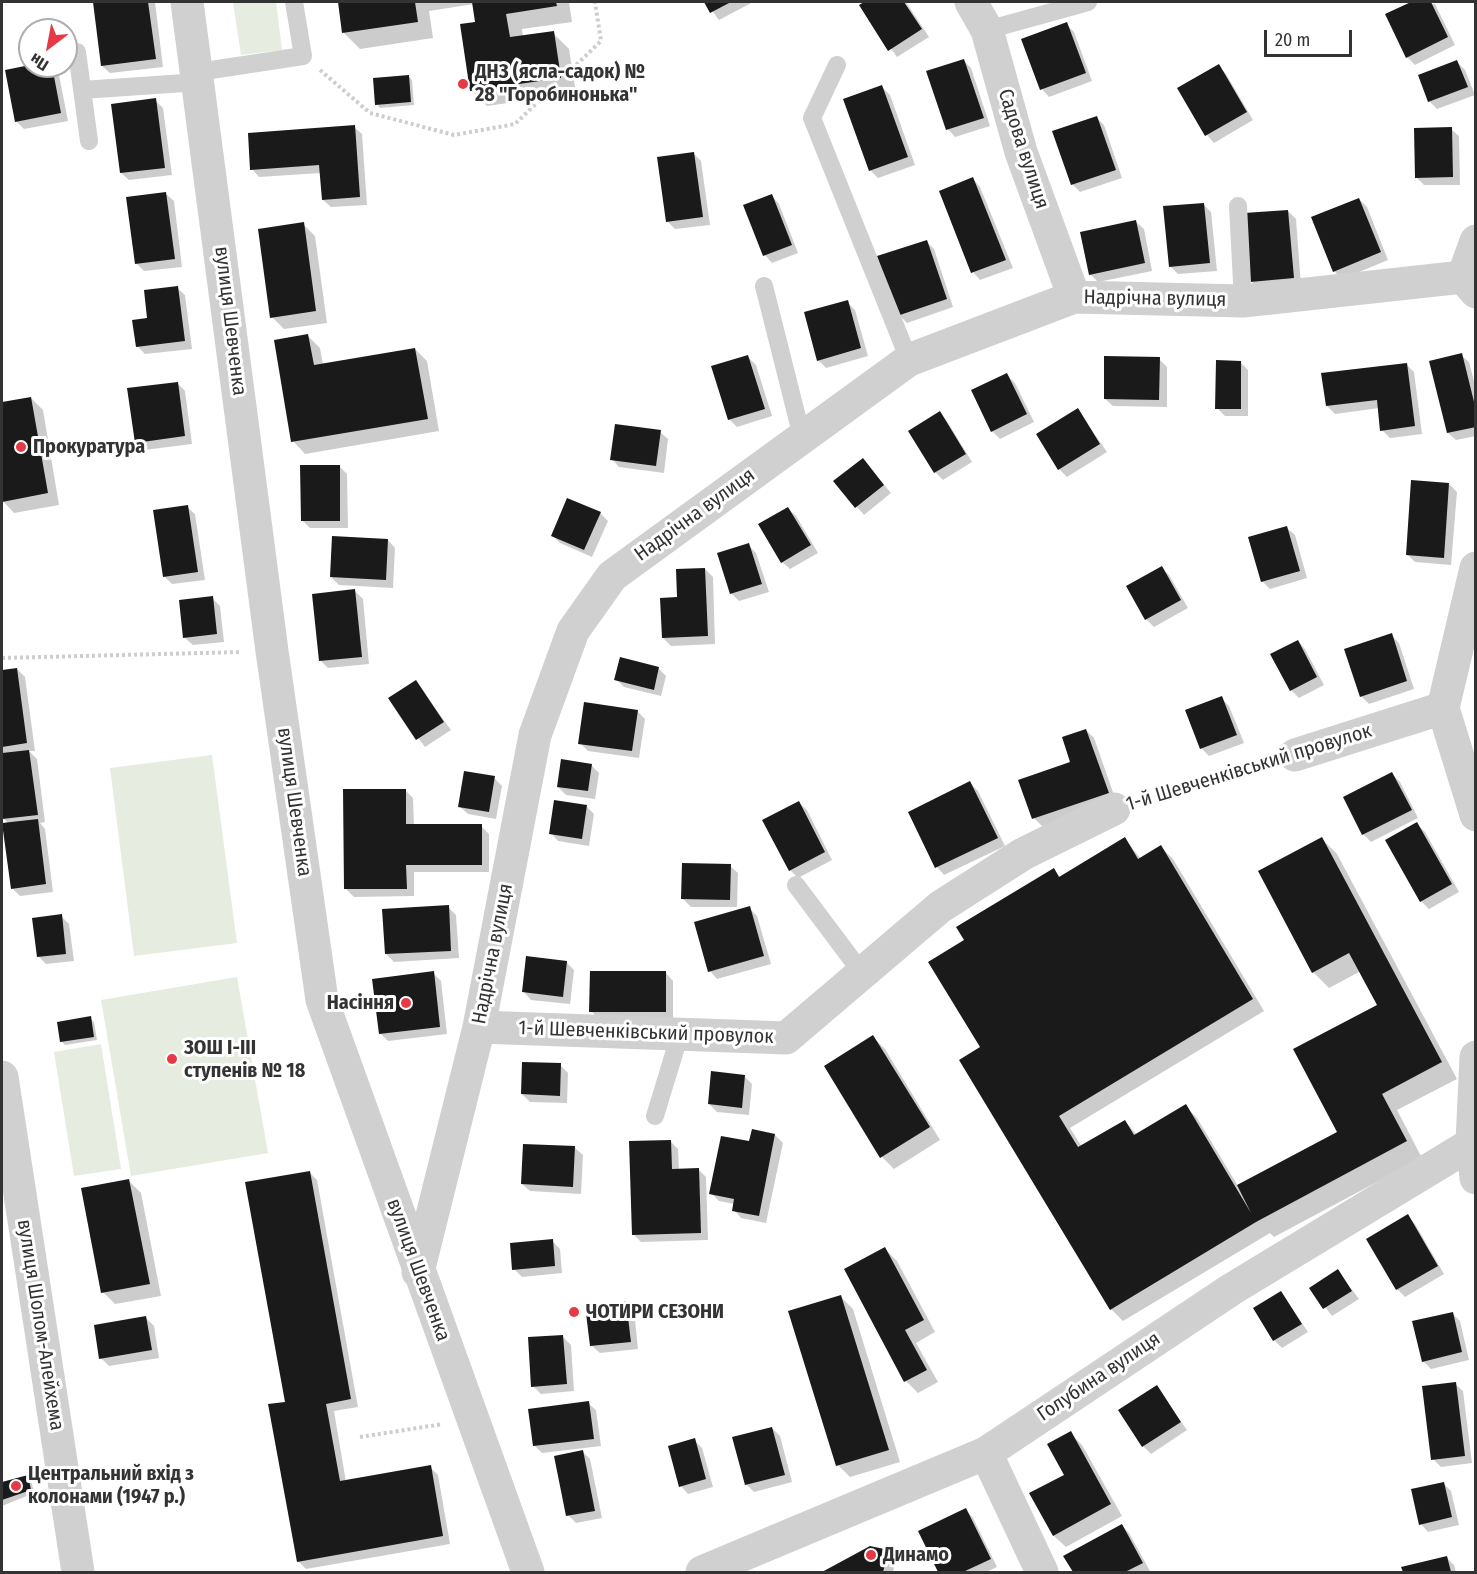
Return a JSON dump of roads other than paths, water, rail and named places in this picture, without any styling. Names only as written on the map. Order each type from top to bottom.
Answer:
[{"type":"street","name":"вулиця Шевченка","points":[[187,2],[199,77],[272,651],[322,1000],[418,1272],[528,1572]]},
{"type":"street","name":"Садова вулиця","points":[[971,2],[987,30],[1021,152],[1074,297]]},
{"type":"street","points":[[1469,285],[1476,240]]},
{"type":"street","name":"Надрічна вулиця","points":[[418,1272],[479,1027],[535,735],[573,631],[612,576],[909,360],[1074,297],[1243,301],[1469,285]]},
{"type":"street","points":[[1476,568],[1443,708],[1476,815]]},
{"type":"street","name":"1-й Шевченківський провулок","points":[[1295,755],[1443,708]]},
{"type":"street","name":"1-й Шевченківський провулок","points":[[479,1027],[786,1038],[940,907],[1023,855],[1114,809]]},
{"type":"street","points":[[1476,1057],[1474,1141],[1476,1178]]},
{"type":"street","name":"вулиця Шолом-Алейхема","points":[[2,1077],[78,1572]]},
{"type":"street","name":"Голубина вулиця","points":[[702,1572],[986,1453],[1232,1289],[1474,1141]]},
{"type":"street","points":[[986,1453],[1042,1572]]},
{"type":"lane","points":[[82,90],[199,77],[303,56],[294,2]]},
{"type":"lane","points":[[987,30],[1088,2]]},
{"type":"lane","points":[[78,60],[89,141]]},
{"type":"lane","points":[[837,65],[812,118],[909,360]]},
{"type":"lane","points":[[1238,206],[1243,301]]},
{"type":"lane","points":[[764,286],[802,437]]},
{"type":"lane","points":[[796,885],[862,973]]},
{"type":"lane","points":[[655,1116],[680,1034]]},
{"type":"place","name":"ДНЗ (ясла-садок) № 28 \"Горобинонька\"","points":[[463,84]]},
{"type":"place","name":"Прокуратура","points":[[21,447]]},
{"type":"place","name":"Насіння","points":[[406,1003]]},
{"type":"place","name":"ЗОШ І-ІІІ ступенів № 18","points":[[172,1059]]},
{"type":"place","name":"ЧОТИРИ СЕЗОНИ","points":[[574,1312]]},
{"type":"place","name":"Центральний вхід з колонами (1947 р.)","points":[[16,1486]]},
{"type":"place","name":"Динамо","points":[[871,1555]]}]
